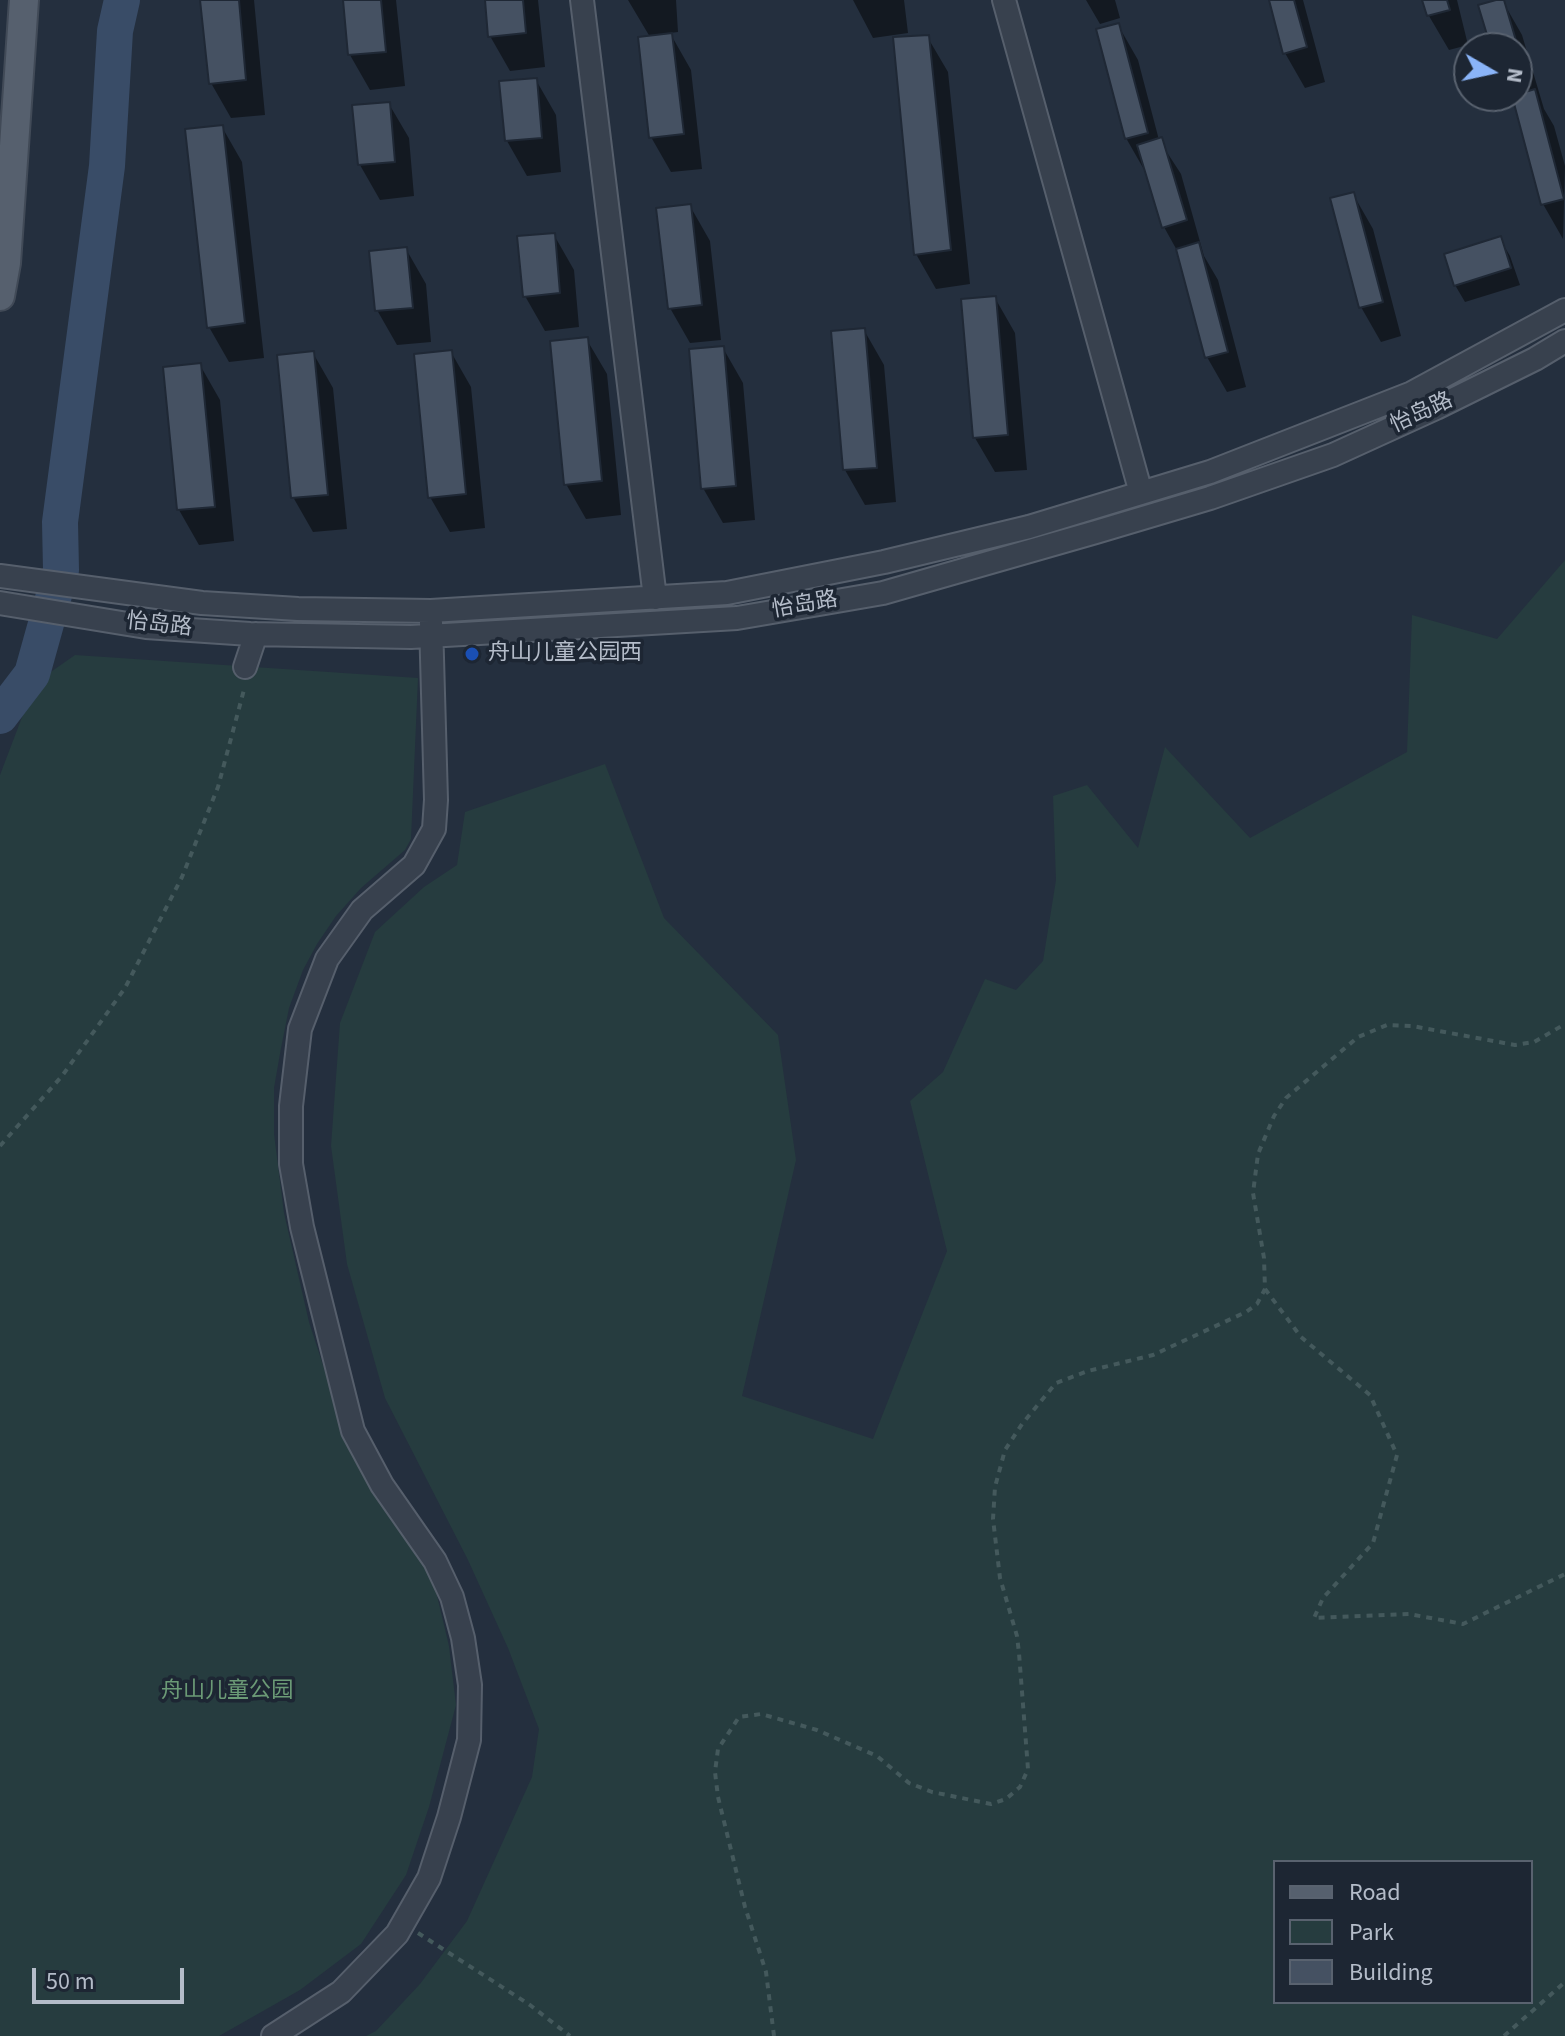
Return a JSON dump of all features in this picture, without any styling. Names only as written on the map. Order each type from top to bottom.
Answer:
[{"type":"main road","points":[[0,296],[6,263],[24,0]]},
{"type":"street","points":[[582,0],[655,598]]},
{"type":"street","points":[[1004,0],[1141,493]]},
{"type":"street","points":[[4,576],[202,603],[298,609],[431,611],[727,593],[884,562],[1029,527],[1210,472],[1412,393],[1565,310]]},
{"type":"street","name":"怡岛路","points":[[2,603],[146,627],[256,634],[432,635],[737,618],[883,593],[1210,498],[1333,455],[1436,408],[1565,341]]},
{"type":"street","points":[[273,2036],[341,1992],[397,1934],[429,1878],[469,1740],[470,1685],[463,1638],[452,1597],[435,1561],[382,1485],[353,1431],[302,1227],[291,1164],[291,1106],[300,1029],[327,959],[362,910],[414,865],[434,829],[431,611]]},
{"type":"street","points":[[245,667],[256,634]]},
{"type":"path","points":[[0,1146],[62,1076],[125,988],[168,905],[218,787],[245,683],[245,667]]},
{"type":"path","points":[[774,2036],[766,1972],[745,1907],[718,1797],[715,1772],[718,1749],[739,1717],[761,1714],[848,1742],[877,1756],[909,1783],[932,1792],[991,1804],[1006,1799],[1020,1787],[1028,1769],[1017,1636],[1000,1578],[993,1519],[995,1487],[1005,1450],[1056,1383],[1088,1371],[1153,1355],[1257,1304],[1265,1289],[1264,1258],[1253,1193],[1258,1154],[1274,1116],[1295,1090],[1358,1037],[1387,1025],[1412,1026],[1515,1045],[1534,1042],[1565,1024]]},
{"type":"path","points":[[1265,1289],[1301,1337],[1370,1395],[1397,1455],[1373,1543],[1323,1598],[1314,1618],[1409,1614],[1463,1624],[1565,1574]]},
{"type":"path","points":[[403,1923],[530,2005],[570,2036]]},
{"type":"path","points":[[1504,2036],[1565,1982]]},
{"type":"green space","points":[[1565,560],[1565,2036],[366,2036],[376,2031],[420,1984],[467,1921],[532,1777],[539,1729],[508,1648],[468,1560],[385,1398],[347,1264],[331,1146],[340,1023],[375,932],[424,887],[457,865],[465,812],[605,764],[664,918],[778,1035],[796,1160],[742,1396],[873,1439],[947,1251],[910,1101],[943,1072],[985,979],[1016,990],[1043,961],[1056,880],[1053,796],[1087,785],[1138,848],[1165,747],[1250,838],[1407,752],[1412,615],[1497,639]]},
{"type":"green space","name":"舟山儿童公园","points":[[75,655],[418,678],[411,839],[405,850],[361,888],[336,916],[303,970],[289,1008],[281,1048],[274,1088],[274,1134],[284,1213],[309,1322],[345,1433],[360,1467],[433,1579],[449,1646],[456,1705],[429,1807],[406,1875],[361,1944],[300,1990],[219,2036],[0,2036],[0,775],[35,683]]},
{"type":"building","points":[[200,0],[239,0],[246,80],[209,84]]},
{"type":"building","points":[[343,0],[381,0],[386,52],[348,55]]},
{"type":"building","points":[[485,0],[523,0],[526,33],[488,37]]},
{"type":"building","points":[[1269,0],[1294,0],[1307,47],[1283,54]]},
{"type":"building","points":[[1422,0],[1447,0],[1450,10],[1427,16]]},
{"type":"building","points":[[1504,0],[1513,32],[1486,32],[1478,5]]},
{"type":"building","points":[[1119,23],[1148,133],[1125,139],[1096,29]]},
{"type":"building","points":[[672,33],[684,134],[649,138],[638,37]]},
{"type":"building","points":[[929,35],[951,250],[914,255],[893,37]]},
{"type":"building","points":[[537,78],[542,138],[505,141],[499,81]]},
{"type":"building","points":[[1533,90],[1564,199],[1541,205],[1516,112],[1533,112]]},
{"type":"building","points":[[390,102],[395,162],[358,165],[352,105]]},
{"type":"building","points":[[223,125],[245,323],[207,328],[185,129]]},
{"type":"building","points":[[1162,137],[1187,220],[1162,228],[1137,145]]},
{"type":"building","points":[[1354,192],[1383,302],[1359,308],[1330,198]]},
{"type":"building","points":[[691,204],[702,305],[668,309],[656,208]]},
{"type":"building","points":[[555,233],[560,293],[523,297],[517,236]]},
{"type":"building","points":[[1501,236],[1511,268],[1454,286],[1444,254]]},
{"type":"building","points":[[1199,242],[1228,352],[1205,358],[1176,249]]},
{"type":"building","points":[[407,247],[413,308],[375,311],[369,251]]},
{"type":"building","points":[[996,296],[1008,435],[973,438],[961,299]]},
{"type":"building","points":[[865,328],[877,468],[843,470],[831,331]]},
{"type":"building","points":[[588,337],[602,481],[564,485],[550,341]]},
{"type":"building","points":[[724,346],[736,486],[701,489],[689,349]]},
{"type":"building","points":[[452,350],[466,494],[428,498],[414,354]]},
{"type":"building","points":[[314,351],[328,495],[291,498],[277,355]]},
{"type":"building","points":[[201,363],[215,507],[177,510],[163,367]]},
{"type":"waterway","points":[[0,716],[32,674],[61,570],[60,522],[107,166],[115,31],[122,0]]},
{"type":"place","name":"舟山儿童公园西","points":[[472,654]]}]
